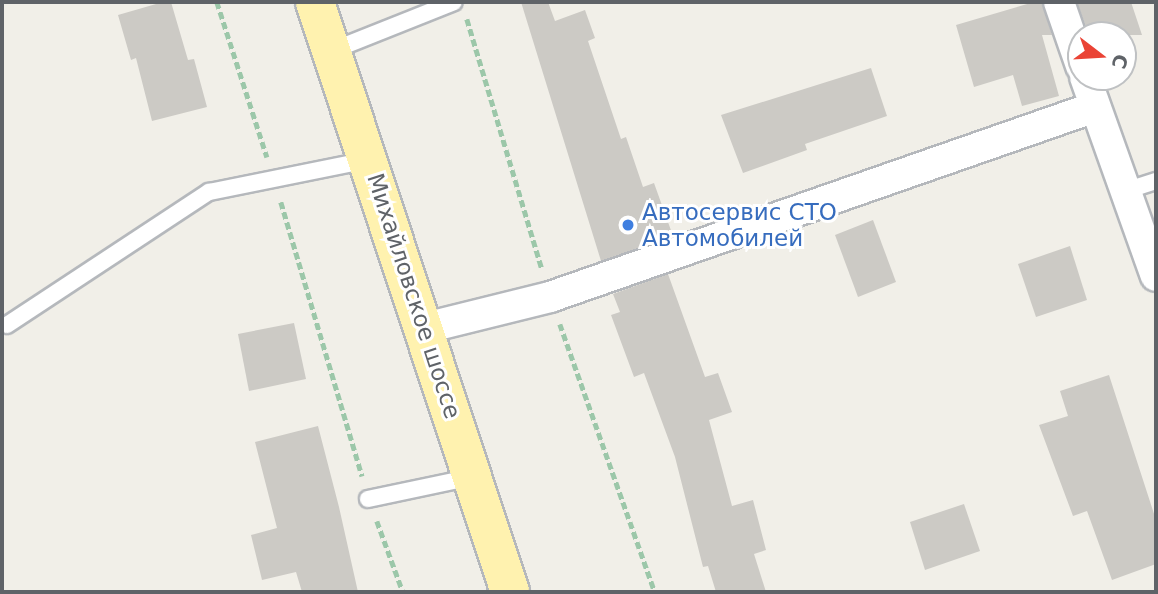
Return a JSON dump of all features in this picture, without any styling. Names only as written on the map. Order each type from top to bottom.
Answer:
[{"type":"main road","name":"Михайловское шоссе","points":[[315,2],[425,328],[510,592]]},
{"type":"street","points":[[1059,2],[1067,25]]},
{"type":"street","points":[[1090,91],[1156,276]]},
{"type":"street","points":[[425,328],[550,297],[1095,107]]},
{"type":"lane","points":[[331,51],[454,2]]},
{"type":"lane","points":[[7,325],[209,192],[273,176],[369,159]]},
{"type":"lane","points":[[1125,191],[1156,181]]},
{"type":"lane","points":[[368,499],[473,477]]},
{"type":"path","points":[[217,2],[273,176],[368,499],[403,592]]},
{"type":"building","points":[[171,2],[188,60],[194,59],[207,107],[152,121],[136,58],[131,60],[118,15]]},
{"type":"building","points":[[521,2],[548,2],[555,21],[585,10],[595,38],[588,41],[621,139],[626,137],[643,187],[654,183],[673,236],[601,261]]},
{"type":"building","points":[[1042,2],[1052,35],[1042,35],[1059,96],[1022,106],[1013,75],[974,87],[956,25]]},
{"type":"building","points":[[1077,2],[1131,2],[1142,35],[1137,35],[1137,21],[1084,21]]},
{"type":"building","points":[[871,68],[887,116],[805,144],[807,150],[743,173],[721,115]]},
{"type":"building","points":[[873,220],[896,282],[858,297],[835,235]]},
{"type":"building","points":[[1070,246],[1087,300],[1036,317],[1018,264]]},
{"type":"building","points":[[668,274],[705,377],[718,373],[732,412],[709,420],[732,506],[753,500],[766,550],[754,554],[766,592],[716,592],[708,566],[703,567],[675,457],[644,373],[634,377],[611,315],[620,312],[613,294]]},
{"type":"building","points":[[294,323],[306,379],[249,391],[238,334]]},
{"type":"building","points":[[1109,375],[1156,520],[1156,564],[1112,580],[1087,511],[1073,516],[1039,425],[1068,416],[1060,391]]},
{"type":"building","points":[[318,426],[358,592],[302,592],[296,572],[262,580],[251,535],[277,528],[255,442]]},
{"type":"building","points":[[964,504],[980,551],[925,570],[910,522]]},
{"type":"place","name":"Автосервис СТО Автомобилей","points":[[628,225]]}]
